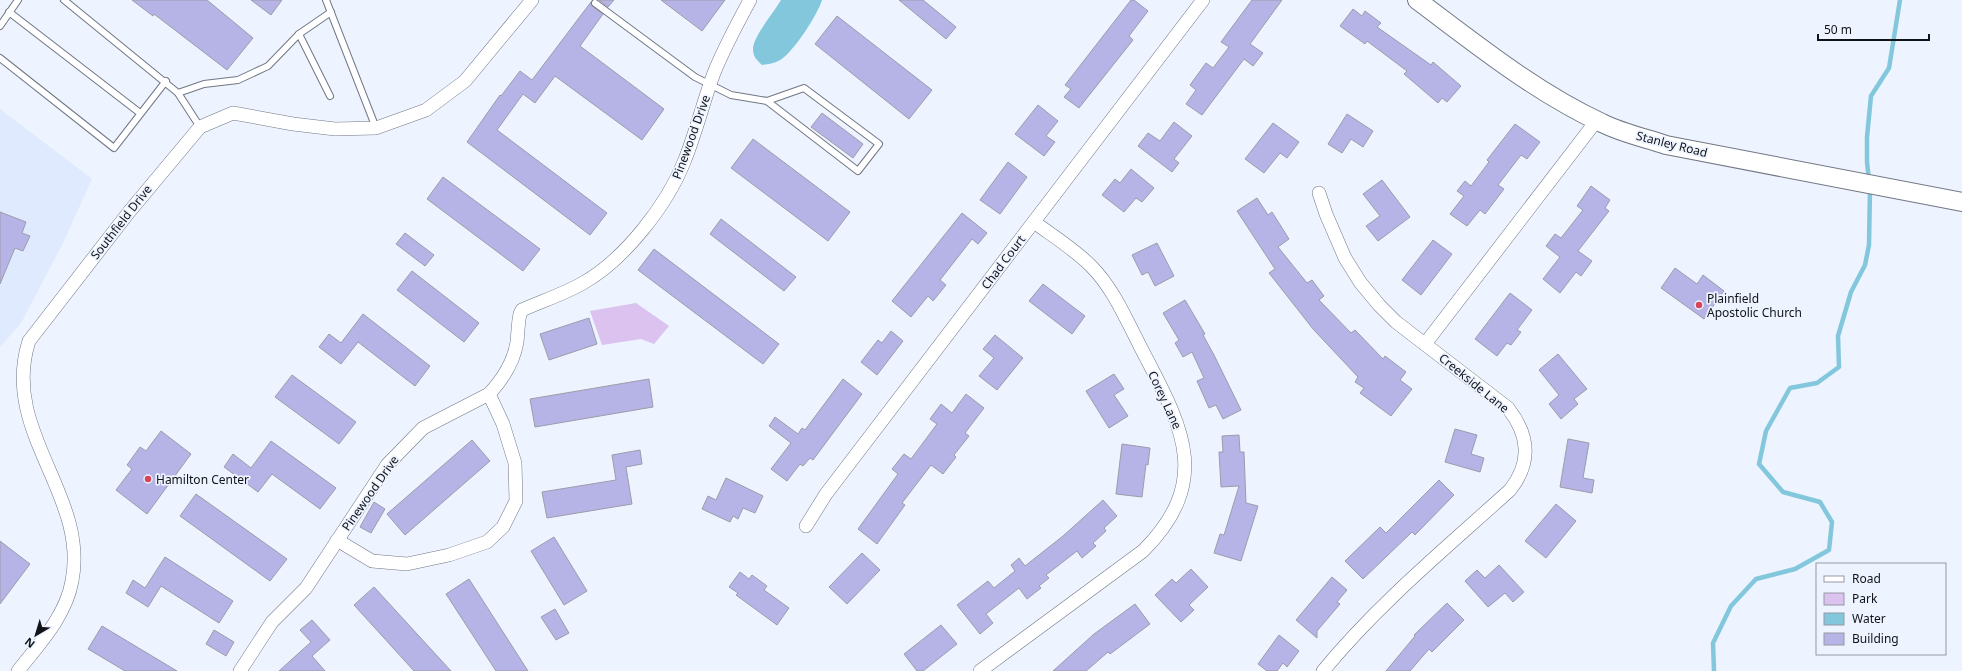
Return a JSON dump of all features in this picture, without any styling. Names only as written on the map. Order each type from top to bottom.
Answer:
[{"type":"street","name":"Southfield Drive","points":[[18,671],[58,617],[67,599],[75,566],[71,533],[62,511],[24,439],[18,416],[16,377],[20,356],[29,341],[125,217],[200,127],[233,113],[334,130],[376,128],[426,110],[465,81],[532,0]]},
{"type":"street","name":"Pinewood Drive","points":[[240,671],[245,661],[272,622],[306,588],[387,465],[423,428],[489,394],[496,386],[514,356],[520,314],[522,310],[583,283],[605,267],[635,239],[661,206],[684,162],[710,84],[724,49],[750,0]]},
{"type":"street","name":"Chad Court","points":[[806,526],[826,494],[1203,0]]},
{"type":"street","name":"Stanley Road","points":[[1417,0],[1551,96],[1597,120],[1631,134],[1666,144],[1962,202]]},
{"type":"street","points":[[1425,344],[1597,120]]},
{"type":"street","name":"Creekside Lane","points":[[1319,193],[1326,214],[1339,243],[1360,282],[1396,322],[1508,408],[1516,419],[1525,442],[1526,457],[1518,480],[1510,490],[1386,603],[1354,636],[1324,671]]},
{"type":"street","name":"Corey Lane","points":[[980,671],[1143,551],[1158,536],[1169,519],[1184,483],[1184,449],[1181,432],[1174,412],[1111,291],[1092,267],[1082,258],[1034,222]]},
{"type":"street","points":[[337,540],[372,561],[407,564],[449,555],[487,542],[503,527],[516,501],[515,463],[503,424],[489,394]]},
{"type":"lane","points":[[0,26],[18,0]]},
{"type":"lane","points":[[64,0],[178,92],[200,127]]},
{"type":"lane","points":[[326,0],[376,128]]},
{"type":"lane","points":[[596,3],[696,77],[731,95],[767,101],[858,171],[879,144],[804,88],[767,101]]},
{"type":"lane","points":[[9,12],[140,113]]},
{"type":"lane","points":[[178,92],[204,84],[238,80],[268,66],[299,34],[331,12]]},
{"type":"lane","points":[[299,34],[330,96]]},
{"type":"lane","points":[[0,58],[114,148],[166,81]]},
{"type":"shaded area","points":[[0,109],[92,179],[62,245],[21,323],[0,347]]},
{"type":"green space","points":[[636,303],[669,326],[654,344],[641,339],[602,345],[590,311]]},
{"type":"water","points":[[781,0],[822,0],[811,22],[800,39],[788,53],[778,61],[762,65],[754,54],[754,44],[760,31]]},
{"type":"building","points":[[132,0],[207,0],[253,38],[227,70],[154,14],[153,16]]},
{"type":"building","points":[[251,0],[282,0],[271,15]]},
{"type":"building","points":[[599,0],[614,0],[608,7]]},
{"type":"building","points":[[661,0],[725,0],[702,31]]},
{"type":"building","points":[[899,0],[923,0],[956,27],[946,39]]},
{"type":"building","points":[[1131,0],[1134,0],[1148,11],[1129,36],[1133,40],[1079,108],[1064,97],[1071,89],[1065,85]]},
{"type":"building","points":[[1252,0],[1282,0],[1250,44],[1263,53],[1253,66],[1244,59],[1202,115],[1186,104],[1196,90],[1190,85],[1206,63],[1213,68],[1229,47],[1221,42]]},
{"type":"building","points":[[591,2],[592,6],[603,14],[580,46],[664,109],[642,140],[555,76],[535,103],[523,94],[497,130],[607,213],[590,235],[467,142],[500,95],[501,96],[520,71],[532,80]]},
{"type":"building","points":[[1353,9],[1362,16],[1365,11],[1381,23],[1377,27],[1431,65],[1433,62],[1461,86],[1447,102],[1442,98],[1438,103],[1404,74],[1407,71],[1367,41],[1365,44],[1340,26]]},
{"type":"building","points":[[837,16],[932,90],[909,119],[815,44]]},
{"type":"building","points":[[1038,105],[1058,121],[1046,136],[1055,142],[1044,156],[1015,134]]},
{"type":"building","points":[[822,113],[863,144],[853,158],[811,127]]},
{"type":"building","points":[[1347,114],[1373,131],[1363,147],[1351,139],[1342,153],[1328,144]]},
{"type":"building","points":[[1174,122],[1192,136],[1174,159],[1179,163],[1172,172],[1138,146],[1148,133],[1160,141]]},
{"type":"building","points":[[1273,123],[1299,142],[1287,158],[1280,153],[1264,173],[1245,159]]},
{"type":"building","points":[[1515,124],[1540,142],[1527,159],[1521,155],[1498,185],[1504,189],[1485,214],[1480,210],[1467,226],[1450,214],[1464,196],[1457,191],[1465,181],[1471,186],[1489,162],[1487,160]]},
{"type":"building","points":[[753,139],[850,212],[828,241],[731,168]]},
{"type":"building","points":[[1008,162],[1027,177],[1000,214],[980,200]]},
{"type":"building","points":[[1131,169],[1154,188],[1142,202],[1136,198],[1124,212],[1102,195],[1115,179],[1120,183]]},
{"type":"building","points":[[443,177],[540,249],[523,271],[427,199]]},
{"type":"building","points":[[1382,180],[1410,217],[1378,241],[1366,226],[1380,216],[1363,194]]},
{"type":"building","points":[[1591,186],[1610,200],[1605,208],[1609,211],[1578,251],[1592,261],[1581,276],[1576,272],[1560,293],[1543,279],[1560,257],[1546,246],[1555,234],[1561,238],[1583,210],[1577,206]]},
{"type":"building","points":[[1257,198],[1268,215],[1272,212],[1289,239],[1278,247],[1307,283],[1312,280],[1324,296],[1319,300],[1351,333],[1355,330],[1383,359],[1385,356],[1406,372],[1400,380],[1412,389],[1391,416],[1360,393],[1364,388],[1355,382],[1358,377],[1313,329],[1269,273],[1275,269],[1237,211]]},
{"type":"building","points":[[0,212],[26,222],[22,233],[30,236],[23,251],[15,248],[0,284]]},
{"type":"building","points":[[962,213],[987,233],[978,244],[972,239],[940,280],[946,285],[933,301],[928,296],[911,317],[892,301]]},
{"type":"building","points":[[721,219],[796,277],[784,291],[710,234]]},
{"type":"building","points":[[405,233],[434,255],[425,266],[396,244]]},
{"type":"building","points":[[1433,240],[1452,254],[1421,295],[1402,280]]},
{"type":"building","points":[[1157,243],[1174,276],[1155,286],[1148,272],[1142,275],[1132,255]]},
{"type":"building","points":[[654,249],[779,344],[763,364],[638,270]]},
{"type":"building","name":"Plainfield Apostolic Church","points":[[1675,268],[1697,284],[1703,275],[1724,291],[1704,319],[1661,288]]},
{"type":"building","points":[[412,271],[479,323],[464,342],[397,290]]},
{"type":"building","points":[[1043,284],[1085,316],[1072,334],[1029,301]]},
{"type":"building","points":[[1510,293],[1532,310],[1517,330],[1521,332],[1511,345],[1507,343],[1497,356],[1475,339]]},
{"type":"building","points":[[1185,300],[1205,334],[1203,335],[1241,410],[1223,419],[1216,405],[1209,408],[1197,381],[1204,378],[1192,352],[1183,357],[1175,343],[1179,340],[1163,313]]},
{"type":"building","points":[[363,314],[430,366],[415,386],[358,342],[341,364],[319,347],[329,334],[341,343]]},
{"type":"building","points":[[589,318],[597,344],[549,360],[540,334]]},
{"type":"building","points":[[891,331],[903,341],[877,375],[861,362],[878,340],[882,343]]},
{"type":"building","points":[[995,335],[1023,358],[997,390],[979,376],[994,358],[983,349]]},
{"type":"building","points":[[1558,354],[1587,389],[1574,399],[1578,404],[1561,419],[1549,404],[1559,395],[1539,370]]},
{"type":"building","points":[[1114,374],[1124,389],[1114,395],[1128,416],[1109,428],[1086,391]]},
{"type":"building","points":[[292,375],[356,422],[339,444],[275,397]]},
{"type":"building","points":[[649,379],[653,407],[535,427],[530,399]]},
{"type":"building","points":[[843,379],[862,394],[813,460],[810,458],[803,466],[800,464],[787,481],[771,469],[791,443],[769,426],[775,417],[798,434],[802,428],[805,430]]},
{"type":"building","points":[[966,394],[984,408],[965,433],[969,436],[954,455],[956,457],[943,474],[931,465],[902,503],[905,505],[877,544],[858,529],[898,474],[892,469],[904,454],[911,459],[937,424],[930,419],[941,404],[952,413]]},
{"type":"building","points":[[1455,429],[1477,435],[1471,454],[1484,458],[1480,472],[1445,462]]},
{"type":"building","name":"Hamilton Center","points":[[161,431],[191,454],[147,514],[116,490],[132,469],[127,465],[140,447],[146,451]]},
{"type":"building","points":[[1239,435],[1240,452],[1244,452],[1246,503],[1258,506],[1241,561],[1214,553],[1220,534],[1224,535],[1239,486],[1221,487],[1219,452],[1223,452],[1222,436]]},
{"type":"building","points":[[1568,439],[1589,443],[1583,478],[1594,480],[1592,493],[1560,487]]},
{"type":"building","points":[[472,440],[490,461],[405,535],[387,514]]},
{"type":"building","points":[[271,441],[336,488],[320,509],[272,474],[258,492],[224,467],[233,454],[251,468]]},
{"type":"building","points":[[1122,444],[1150,448],[1148,465],[1146,464],[1142,497],[1116,494]]},
{"type":"building","points":[[640,450],[642,464],[626,467],[632,504],[547,518],[542,492],[616,480],[612,455]]},
{"type":"building","points":[[726,478],[763,496],[755,513],[743,508],[738,519],[733,516],[730,522],[702,509],[708,496],[716,500]]},
{"type":"building","points":[[1439,480],[1454,495],[1415,535],[1412,532],[1363,579],[1345,561],[1380,527],[1386,533]]},
{"type":"building","points":[[196,494],[287,559],[270,581],[180,516]]},
{"type":"building","points":[[1103,500],[1117,516],[1104,528],[1106,531],[1093,543],[1096,546],[1082,558],[1077,551],[1046,575],[1049,578],[1039,586],[1041,588],[1027,599],[1019,588],[986,614],[993,623],[980,634],[957,605],[988,581],[994,588],[1015,571],[1011,565],[1019,558],[1025,566],[1063,536]]},
{"type":"building","points":[[374,502],[385,509],[371,533],[360,527]]},
{"type":"building","points":[[1556,504],[1576,521],[1546,558],[1525,541]]},
{"type":"building","points":[[554,537],[587,591],[564,605],[531,551]]},
{"type":"building","points":[[0,541],[30,564],[0,604]]},
{"type":"building","points":[[862,553],[880,570],[847,604],[829,587]]},
{"type":"building","points":[[165,557],[233,601],[219,623],[161,586],[148,607],[126,593],[133,580],[145,588]]},
{"type":"building","points":[[1499,565],[1524,592],[1513,602],[1505,593],[1488,607],[1465,581],[1477,570],[1485,578]]},
{"type":"building","points":[[1191,569],[1208,587],[1189,605],[1194,610],[1181,622],[1155,595],[1172,579],[1176,583]]},
{"type":"building","points":[[740,572],[749,579],[752,575],[767,586],[764,590],[789,608],[777,625],[736,595],[738,593],[729,587]]},
{"type":"building","points":[[1332,577],[1347,590],[1337,602],[1340,604],[1317,631],[1317,638],[1296,620]]},
{"type":"building","points":[[469,579],[528,671],[496,671],[446,594]]},
{"type":"building","points":[[374,587],[451,671],[414,671],[354,605]]},
{"type":"building","points":[[1447,603],[1464,620],[1432,652],[1429,649],[1410,671],[1386,671],[1415,636],[1414,635]]},
{"type":"building","points":[[1135,604],[1150,624],[1110,654],[1108,652],[1086,671],[1053,671],[1094,634]]},
{"type":"building","points":[[555,609],[569,633],[556,640],[541,617]]},
{"type":"building","points":[[312,620],[330,640],[312,656],[325,671],[279,671],[311,642],[300,630]]},
{"type":"building","points":[[941,625],[957,644],[923,671],[917,671],[904,654]]},
{"type":"building","points":[[102,626],[177,671],[125,671],[88,649]]},
{"type":"building","points":[[214,630],[234,642],[226,656],[206,644]]},
{"type":"building","points":[[1279,635],[1299,651],[1287,667],[1283,663],[1277,671],[1267,671],[1258,664]]},
{"type":"waterway","points":[[1869,181],[1867,137],[1871,96],[1889,68],[1900,0]]},
{"type":"waterway","points":[[1714,671],[1713,643],[1731,606],[1756,579],[1795,569],[1829,550],[1832,522],[1820,502],[1783,492],[1759,464],[1766,431],[1790,388],[1817,383],[1839,367],[1838,336],[1851,292],[1865,265],[1869,245],[1870,188]]},
{"type":"place","name":"Plainfield Apostolic Church","points":[[1699,305]]},
{"type":"place","name":"Hamilton Center","points":[[148,479]]}]
